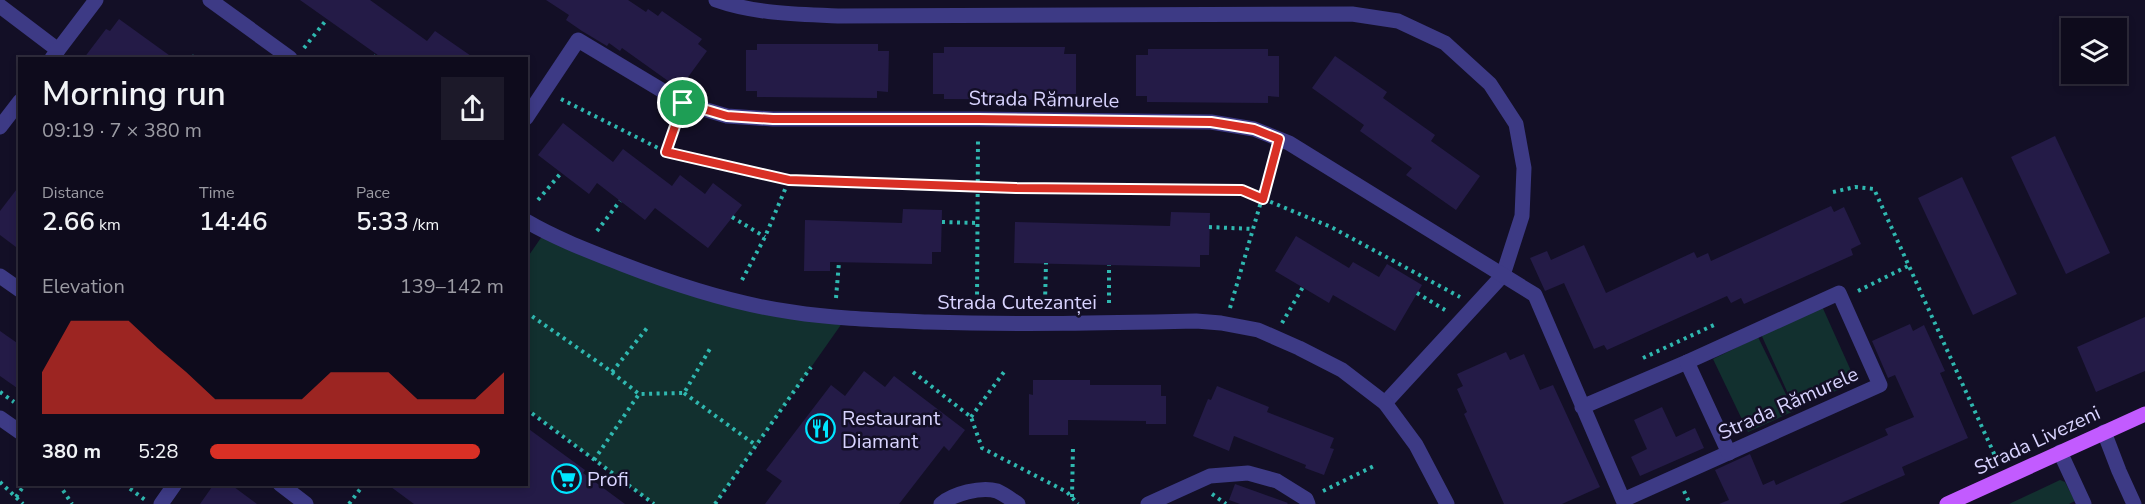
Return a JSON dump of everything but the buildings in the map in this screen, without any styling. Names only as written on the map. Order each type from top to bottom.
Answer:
[{"type":"main road","name":"Strada Livezeni","points":[[1947,504],[2145,414]]},
{"type":"street","points":[[0,6],[55,54],[96,0]]},
{"type":"street","points":[[210,0],[289,57]]},
{"type":"street","points":[[716,0],[778,12],[838,16],[1276,7],[1398,21],[1445,43],[1490,84],[1516,124],[1524,168],[1522,216],[1503,275],[1385,403]]},
{"type":"street","name":"Strada Rămurele","points":[[545,91],[578,40],[683,103],[727,116],[1211,122],[1254,129],[1279,139],[1535,295],[1623,501],[1880,385],[1841,300]]},
{"type":"street","points":[[528,115],[545,91]]},
{"type":"street","points":[[0,127],[18,104]]},
{"type":"street","name":"Strada Cutezanței","points":[[528,222],[582,249],[669,282],[790,312],[845,319],[998,324],[1196,321],[1257,330],[1342,370],[1385,403],[1416,445],[1447,504]]},
{"type":"street","points":[[0,276],[18,289]]},
{"type":"street","points":[[1582,407],[1688,362],[1839,293],[1841,300]]},
{"type":"street","points":[[1688,362],[1729,453]]},
{"type":"street","points":[[0,418],[18,431]]},
{"type":"street","points":[[2104,432],[2134,504]]},
{"type":"street","points":[[2060,452],[2084,504]]},
{"type":"street","points":[[1148,504],[1210,476],[1248,473],[1277,482],[1311,500]]},
{"type":"street","points":[[161,504],[174,486]]},
{"type":"street","points":[[281,486],[298,502]]},
{"type":"street","points":[[940,504],[949,498],[972,491],[996,491],[1018,504]]},
{"type":"path","points":[[304,48],[327,19]]},
{"type":"path","points":[[194,57],[196,53]]},
{"type":"path","points":[[545,91],[666,152],[789,180],[978,186],[1242,190],[1331,227],[1461,297]]},
{"type":"path","points":[[666,152],[683,103]]},
{"type":"path","points":[[977,302],[978,119]]},
{"type":"path","points":[[1228,314],[1279,139]]},
{"type":"path","points":[[538,200],[561,173]]},
{"type":"path","points":[[742,280],[765,237],[789,180]]},
{"type":"path","points":[[1833,192],[1855,188],[1874,189],[1996,458]]},
{"type":"path","points":[[597,231],[620,201]]},
{"type":"path","points":[[732,217],[765,237]]},
{"type":"path","points":[[942,222],[978,223]]},
{"type":"path","points":[[1209,227],[1254,229]]},
{"type":"path","points":[[836,298],[839,262]]},
{"type":"path","points":[[1045,302],[1046,263]]},
{"type":"path","points":[[1109,265],[1109,303]]},
{"type":"path","points":[[1841,300],[1908,266]]},
{"type":"path","points":[[1281,325],[1303,287]]},
{"type":"path","points":[[1418,293],[1448,312]]},
{"type":"path","points":[[528,313],[612,372],[639,394],[684,393],[757,446]]},
{"type":"path","points":[[1635,362],[1716,324]]},
{"type":"path","points":[[612,372],[647,328]]},
{"type":"path","points":[[684,393],[711,347]]},
{"type":"path","points":[[715,504],[812,367]]},
{"type":"path","points":[[913,372],[971,417],[982,448],[1067,492],[1078,504]]},
{"type":"path","points":[[971,417],[1004,372]]},
{"type":"path","points":[[0,392],[18,405]]},
{"type":"path","points":[[594,460],[639,394]]},
{"type":"path","points":[[528,410],[654,504]]},
{"type":"path","points":[[1072,497],[1073,446]]},
{"type":"path","points":[[1311,500],[1374,466]]},
{"type":"path","points":[[0,482],[22,504]]},
{"type":"path","points":[[16,497],[24,486]]},
{"type":"path","points":[[60,486],[72,504]]},
{"type":"path","points":[[127,486],[151,504]]},
{"type":"path","points":[[349,504],[362,486]]},
{"type":"green space","points":[[545,232],[669,282],[845,319],[715,504],[654,504],[528,410],[528,257]]},
{"type":"green space","points":[[1821,304],[1856,382],[1795,409],[1760,332]]},
{"type":"green space","points":[[1758,337],[1794,411],[1748,432],[1713,359]]},
{"type":"green space","points":[[2060,480],[2065,482],[2075,501],[2069,504],[2009,504]]},
{"type":"place","name":"Restaurant Diamant","points":[[821,429]]},
{"type":"place","name":"Profi","points":[[566,479]]},
{"type":"route","points":[[683,103],[727,116],[773,119],[1211,122],[1254,129],[1279,139],[1263,199],[1242,190],[1016,188],[789,180],[666,152],[683,103]]}]
